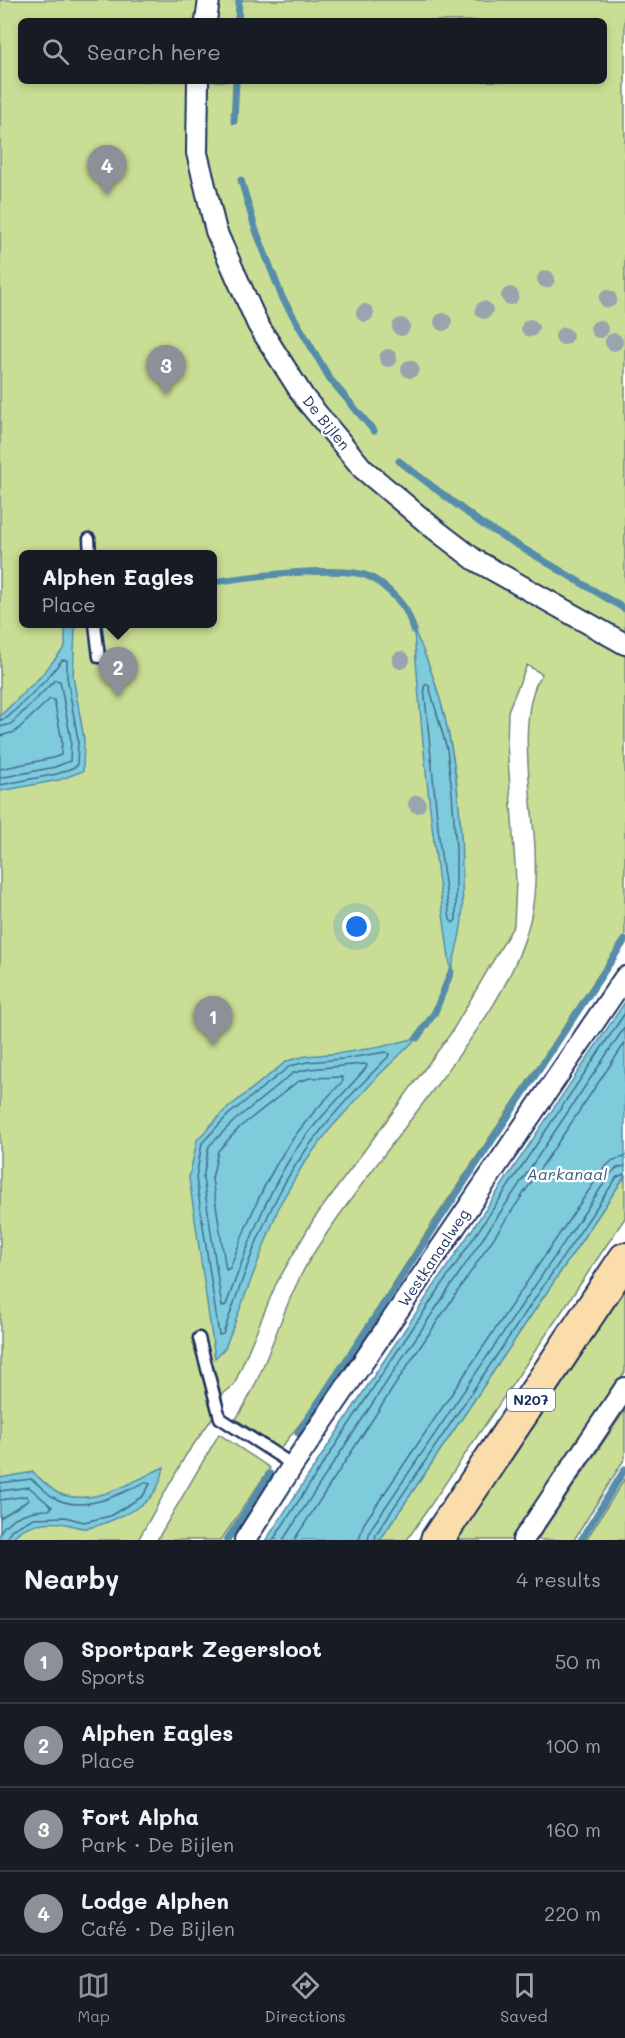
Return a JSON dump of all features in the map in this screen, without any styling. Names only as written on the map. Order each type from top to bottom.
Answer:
[{"type":"main road","name":"N207","points":[[437,1540],[625,1259]]},
{"type":"street","points":[[206,18],[209,0]]},
{"type":"street","name":"De Bijlen","points":[[198,84],[197,153],[216,231],[258,326],[305,399],[363,469],[475,560],[625,644]]},
{"type":"street","name":"Westkanaalweg","points":[[245,1540],[293,1465],[625,977]]},
{"type":"street","points":[[523,1540],[625,1388]]},
{"type":"lane","points":[[89,539],[90,550]]},
{"type":"lane","points":[[96,628],[99,657]]},
{"type":"lane","points":[[199,1338],[220,1418],[293,1465]]},
{"type":"green space","points":[[0,0],[625,0],[625,936],[433,1222],[318,1401],[280,1449],[236,1419],[257,1380],[292,1295],[313,1254],[358,1189],[480,1026],[515,965],[532,912],[535,875],[527,733],[534,690],[542,674],[527,665],[508,711],[507,743],[516,881],[514,925],[451,1033],[313,1220],[276,1284],[234,1385],[223,1394],[211,1420],[186,1455],[138,1540],[0,1540]]},
{"type":"green space","points":[[625,1176],[625,1218],[407,1540],[380,1540]]},
{"type":"green space","points":[[625,1273],[625,1372],[513,1540],[448,1540]]},
{"type":"green space","points":[[625,1410],[625,1458],[574,1540],[537,1540]]},
{"type":"green space","points":[[219,1434],[270,1468],[221,1540],[157,1540]]},
{"type":"green space","points":[[625,1478],[625,1540],[586,1540]]},
{"type":"water","points":[[67,628],[76,628],[73,676],[84,739],[83,771],[59,780],[0,791],[0,716],[40,677],[65,647]]},
{"type":"water","points":[[414,630],[437,689],[452,750],[457,782],[463,908],[451,972],[429,802]]},
{"type":"water","name":"Aarkanaal","points":[[625,1002],[625,1176],[380,1540],[266,1540],[389,1353]]},
{"type":"water","points":[[417,1038],[379,1075],[330,1129],[304,1163],[280,1204],[225,1348],[215,1358],[189,1178],[197,1140],[224,1111],[287,1061],[306,1056],[380,1047]]},
{"type":"water","points":[[164,1467],[159,1485],[148,1500],[118,1518],[84,1528],[59,1523],[36,1524],[22,1530],[11,1540],[0,1540],[0,1478],[33,1472],[58,1493],[71,1497],[85,1497],[112,1491]]},
{"type":"waterway","points":[[238,18],[239,0]]},
{"type":"waterway","points":[[234,121],[236,84]]},
{"type":"waterway","points":[[241,180],[255,228],[282,297],[330,379],[374,431]]},
{"type":"waterway","points":[[399,461],[482,524],[625,609]]},
{"type":"waterway","points":[[217,581],[293,573],[357,573],[370,577],[385,587],[402,605],[414,630]]},
{"type":"waterway","points":[[298,1433],[625,940]]},
{"type":"waterway","points":[[417,1038],[435,1012],[451,972]]},
{"type":"waterway","points":[[581,1540],[625,1469]]},
{"type":"waterway","points":[[227,1540],[270,1474]]},
{"type":"place","name":"Lodge Alphen","points":[[107,195]]},
{"type":"place","name":"Fort Alpha","points":[[166,395]]},
{"type":"place","name":"Alphen Eagles","points":[[118,697]]},
{"type":"place","name":"Sportpark Zegersloot","points":[[213,1046]]}]
